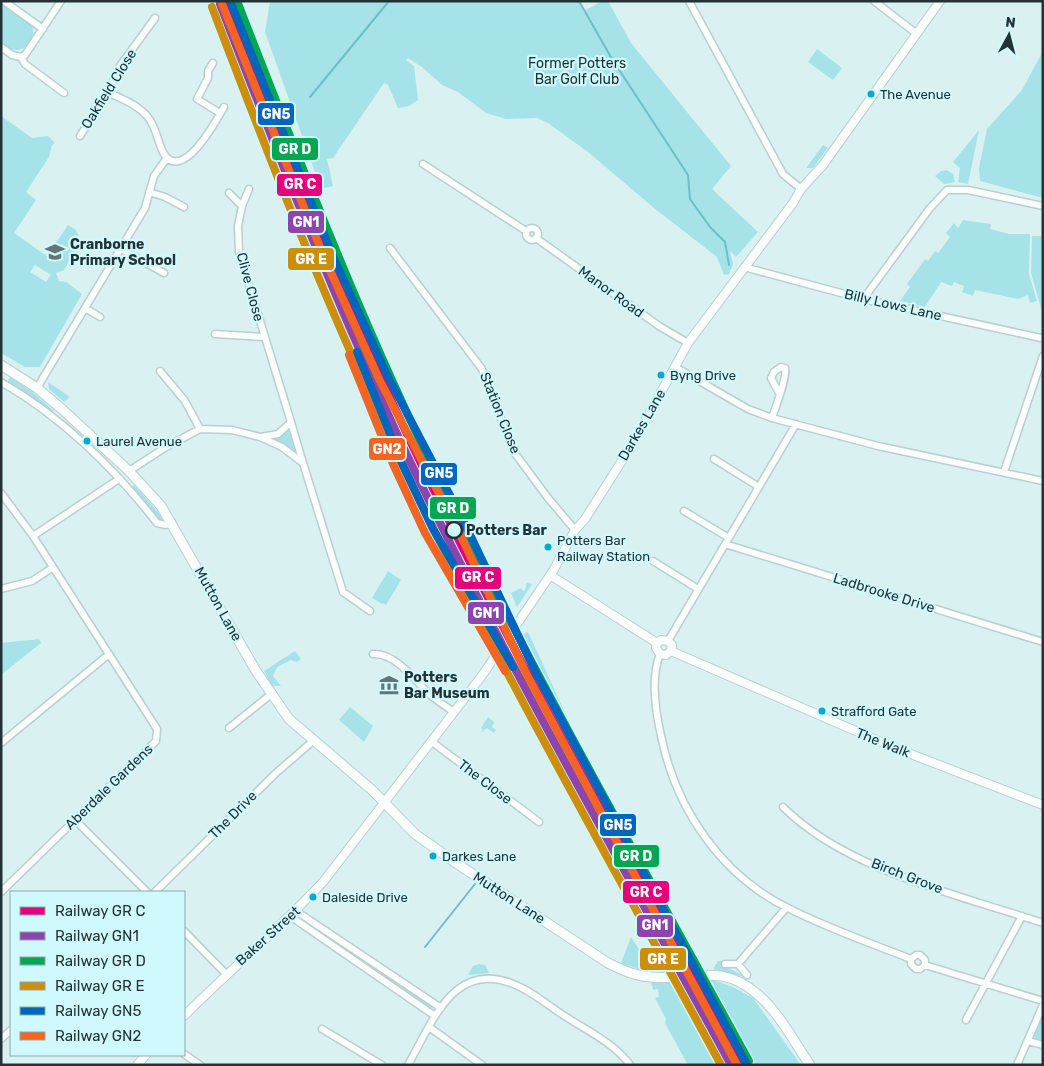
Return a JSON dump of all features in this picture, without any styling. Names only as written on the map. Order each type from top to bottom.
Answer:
[{"type":"main road","name":"Mutton Lane","points":[[1,365],[37,388],[61,409],[129,472],[158,503],[172,522],[270,695],[289,719],[372,790],[415,834],[459,866],[608,962],[642,976],[674,976],[705,973],[738,981],[757,994],[766,1003],[810,1065]]},
{"type":"street","points":[[4,1],[43,29]]},
{"type":"street","points":[[1,47],[12,55],[21,57],[25,55],[61,1]]},
{"type":"street","points":[[689,1],[783,174],[801,189]]},
{"type":"street","points":[[874,1],[918,34]]},
{"type":"street","name":"Darkes Lane","points":[[385,804],[486,669],[550,575],[575,530],[585,520],[632,445],[688,343],[793,203],[801,189],[828,158],[940,1]]},
{"type":"street","name":"Oakfield Close","points":[[80,136],[108,92],[120,66],[155,18]]},
{"type":"street","points":[[21,57],[25,64],[64,93]]},
{"type":"street","points":[[213,63],[208,71],[208,78],[197,98],[220,113]]},
{"type":"street","points":[[108,92],[136,106],[148,116],[167,158]]},
{"type":"street","points":[[167,158],[178,161],[190,157],[224,107]]},
{"type":"street","points":[[37,388],[122,249],[144,208],[154,176],[167,158]]},
{"type":"street","name":"Manor Road","points":[[423,164],[526,231],[529,228],[535,229],[538,234],[536,238],[659,326],[688,343]]},
{"type":"street","name":"Clive Close","points":[[249,189],[242,206],[238,226],[239,252],[291,422]]},
{"type":"street","points":[[864,298],[930,208],[946,190],[968,190],[1043,206]]},
{"type":"street","points":[[149,192],[165,197],[184,207]]},
{"type":"street","points":[[229,193],[242,206]]},
{"type":"street","name":"Station Close","points":[[390,248],[482,369],[514,452],[575,530]]},
{"type":"street","points":[[122,249],[164,273]]},
{"type":"street","name":"Billy Lows Lane","points":[[745,266],[864,298],[1042,339]]},
{"type":"street","points":[[85,308],[100,317]]},
{"type":"street","name":"Clive Close","points":[[215,334],[264,337]]},
{"type":"street","points":[[1004,472],[1043,356]]},
{"type":"street","points":[[675,367],[748,409],[772,418],[878,446],[1043,481]]},
{"type":"street","points":[[160,371],[185,401],[200,429]]},
{"type":"street","points":[[1,382],[54,417],[118,479],[157,523],[166,525],[172,522]]},
{"type":"street","points":[[772,418],[779,394]]},
{"type":"street","points":[[54,417],[61,409]]},
{"type":"street","points":[[260,437],[278,434],[291,422],[343,592],[370,611]]},
{"type":"street","points":[[668,640],[796,424]]},
{"type":"street","points":[[129,472],[166,447],[200,429],[232,430],[260,437],[282,447],[303,463]]},
{"type":"street","points":[[714,459],[759,487]]},
{"type":"street","points":[[33,536],[118,479]]},
{"type":"street","name":"Aberdale Gardens","points":[[1,493],[33,536],[157,729],[158,736],[156,741],[1,892]]},
{"type":"street","name":"Ladbrooke Drive","points":[[684,511],[727,541],[1043,642]]},
{"type":"street","points":[[652,561],[698,589]]},
{"type":"street","points":[[1,589],[32,582],[52,568]]},
{"type":"street","points":[[550,575],[658,643]]},
{"type":"street","points":[[662,640],[668,640],[672,645],[671,651],[666,655],[660,654],[656,648],[658,643],[662,640]]},
{"type":"street","name":"The Walk","points":[[671,651],[896,748],[1043,805]]},
{"type":"street","points":[[373,654],[379,654],[408,671],[427,692],[454,712]]},
{"type":"street","points":[[660,654],[656,670],[658,726],[668,768],[684,804],[704,836],[722,859],[739,874],[786,908],[911,960]]},
{"type":"street","points":[[1,743],[108,655]]},
{"type":"street","points":[[229,728],[270,695]]},
{"type":"street","name":"The Drive","points":[[156,891],[276,773],[313,741]]},
{"type":"street","name":"The Close","points":[[432,742],[539,822]]},
{"type":"street","name":"Baker Street","points":[[185,1015],[226,974],[293,914],[323,882],[385,804]]},
{"type":"street","name":"Birch Grove","points":[[783,808],[796,821],[840,849],[916,881],[1043,922]]},
{"type":"street","points":[[75,820],[145,891]]},
{"type":"street","points":[[725,964],[738,964],[786,908]]},
{"type":"street","points":[[293,914],[441,1008]]},
{"type":"street","points":[[293,914],[435,1016]]},
{"type":"street","points":[[966,1020],[1022,916]]},
{"type":"street","points":[[185,931],[226,974]]},
{"type":"street","points":[[911,960],[916,955],[920,955],[925,960],[925,965]]},
{"type":"street","points":[[911,960],[911,964],[916,969],[920,969],[925,965]]},
{"type":"street","points":[[738,964],[747,975]]},
{"type":"street","points":[[925,965],[1043,1001]]},
{"type":"street","points":[[408,1065],[435,1016],[459,986],[471,980],[501,980],[532,994],[612,1048],[630,1065]]},
{"type":"street","points":[[1017,1065],[1043,1005]]},
{"type":"street","points":[[429,1027],[482,1065]]},
{"type":"street","points":[[322,1029],[382,1065]]},
{"type":"street","points":[[1028,1041],[1043,1045]]},
{"type":"street","points":[[185,1055],[200,1065]]},
{"type":"street","points":[[136,1065],[145,1056]]},
{"type":"green space","points":[[1,1],[24,17],[33,28],[30,43],[22,49],[11,49],[1,42]]},
{"type":"green space","name":"Former Potters Bar Golf Club","points":[[270,1],[580,1],[584,11],[602,1],[608,1],[631,43],[731,166],[712,189],[758,232],[736,257],[730,251],[733,264],[729,274],[724,275],[717,257],[654,208],[588,152],[548,123],[537,118],[506,119],[486,113],[458,92],[442,85],[422,67],[408,58],[406,60],[414,66],[418,100],[409,106],[398,108],[388,85],[384,83],[333,158],[327,159],[333,186],[321,189],[265,32]]},
{"type":"green space","points":[[817,49],[842,68],[833,80],[808,62]]},
{"type":"green space","points":[[1043,51],[1043,198],[980,181],[979,168],[987,129],[1022,90]]},
{"type":"green space","points":[[1,116],[32,138],[48,136],[55,143],[52,145],[49,157],[26,192],[36,200],[14,233],[47,256],[68,225],[76,230],[81,242],[64,270],[56,273],[59,281],[66,282],[82,294],[40,367],[25,367],[1,353]],"holes":[[[35,265],[51,275],[46,282],[30,272]]]},
{"type":"green space","points":[[979,130],[968,184],[958,182],[960,168],[953,162]]},
{"type":"green space","points":[[823,145],[828,148],[813,168],[806,168]]},
{"type":"green space","points":[[947,170],[953,174],[955,182],[944,184],[935,176],[941,171]]},
{"type":"green space","points":[[963,220],[991,224],[990,229],[1009,234],[1030,234],[1029,274],[1037,301],[1030,303],[1028,295],[1018,299],[975,290],[973,296],[962,292],[964,286],[954,282],[952,286],[941,282],[925,307],[900,301],[910,287],[907,284],[925,259],[928,261],[935,251],[938,253],[950,237],[946,233],[954,223],[958,228]]},
{"type":"green space","points":[[1032,236],[1042,236],[1043,239],[1043,315],[1031,273]]},
{"type":"green space","points":[[102,272],[43,372],[42,371]]},
{"type":"green space","points":[[10,377],[30,390],[54,411],[50,411],[7,382]]},
{"type":"green space","points":[[48,382],[70,397],[64,402],[49,389]]},
{"type":"green space","points":[[288,429],[297,452],[296,453],[272,439]]},
{"type":"green space","points":[[134,485],[158,512],[164,522],[160,522],[132,487]]},
{"type":"green space","points":[[388,571],[401,580],[386,605],[372,598]]},
{"type":"green space","points":[[527,583],[532,584],[517,607],[511,593],[521,588],[523,591],[525,590]]},
{"type":"green space","points":[[528,632],[591,769],[521,636]]},
{"type":"green space","points":[[39,639],[41,643],[1,675],[1,643]]},
{"type":"green space","points":[[295,651],[301,659],[297,662],[291,660],[277,667],[273,676],[281,686],[272,686],[264,671]]},
{"type":"green space","points":[[350,707],[373,726],[364,742],[339,720]]},
{"type":"green space","points":[[488,717],[494,722],[492,727],[496,730],[494,733],[487,728],[481,733],[483,730],[481,728]]},
{"type":"green space","points":[[302,918],[360,958],[360,961],[299,920]]},
{"type":"green space","points":[[631,937],[645,959],[643,966],[663,972],[641,970],[621,963]]},
{"type":"green space","points":[[362,959],[432,1006],[432,1009],[361,962]]},
{"type":"green space","points":[[718,961],[722,961],[722,967],[729,968],[745,977],[713,969]]},
{"type":"green space","points":[[485,965],[489,973],[468,975],[473,966]]},
{"type":"green space","points":[[710,979],[733,987],[753,998],[801,1065],[753,1065],[706,981]]},
{"type":"green space","points":[[651,982],[681,982],[724,1065],[688,1065],[665,1023],[666,1019],[655,998],[659,997],[658,989],[653,990]]},
{"type":"green space","points":[[1040,1018],[1043,1020],[1043,1035],[1040,1042],[1035,1039],[1033,1034]]},
{"type":"waterway","points":[[310,97],[389,1]]},
{"type":"waterway","points":[[579,1],[612,59],[688,175],[690,199],[710,227],[725,242],[729,265]]},
{"type":"waterway","points":[[425,947],[475,884]]},
{"type":"transit line","points":[[228,1],[317,228],[364,340],[415,451],[533,683],[741,1065]]},
{"type":"transit line","points":[[237,1],[350,283],[424,449],[501,604],[749,1061]]},
{"type":"transit line","points":[[212,7],[278,179],[325,292],[374,404],[437,537],[597,840],[721,1065]]},
{"type":"rail line","name":"GN5","points":[[230,1],[332,254],[387,375],[464,522],[535,671],[747,1065]]},
{"type":"rail line","name":"GN1","points":[[220,4],[332,286],[406,453],[523,685],[731,1065]]},
{"type":"rail line","name":"GN2","points":[[222,4],[324,257],[379,379],[456,526],[527,675],[737,1065]]},
{"type":"rail line","name":"GN5","points":[[357,352],[401,461],[433,529],[513,667]]},
{"type":"rail line","name":"GN2","points":[[349,355],[393,464],[425,533],[505,671]]},
{"type":"place","name":"The Avenue","points":[[871,94]]},
{"type":"place","name":"Cranborne Primary School","points":[[55,252]]},
{"type":"place","name":"Byng Drive","points":[[661,375]]},
{"type":"place","name":"Laurel Avenue","points":[[87,441]]},
{"type":"place","name":"Potters Bar","points":[[454,530]]},
{"type":"place","name":"Potters Bar Railway Station","points":[[548,547]]},
{"type":"place","name":"Potters Bar Museum","points":[[389,685]]},
{"type":"place","name":"Strafford Gate","points":[[822,711]]},
{"type":"place","name":"Darkes Lane","points":[[433,856]]},
{"type":"place","name":"Daleside Drive","points":[[313,897]]}]
